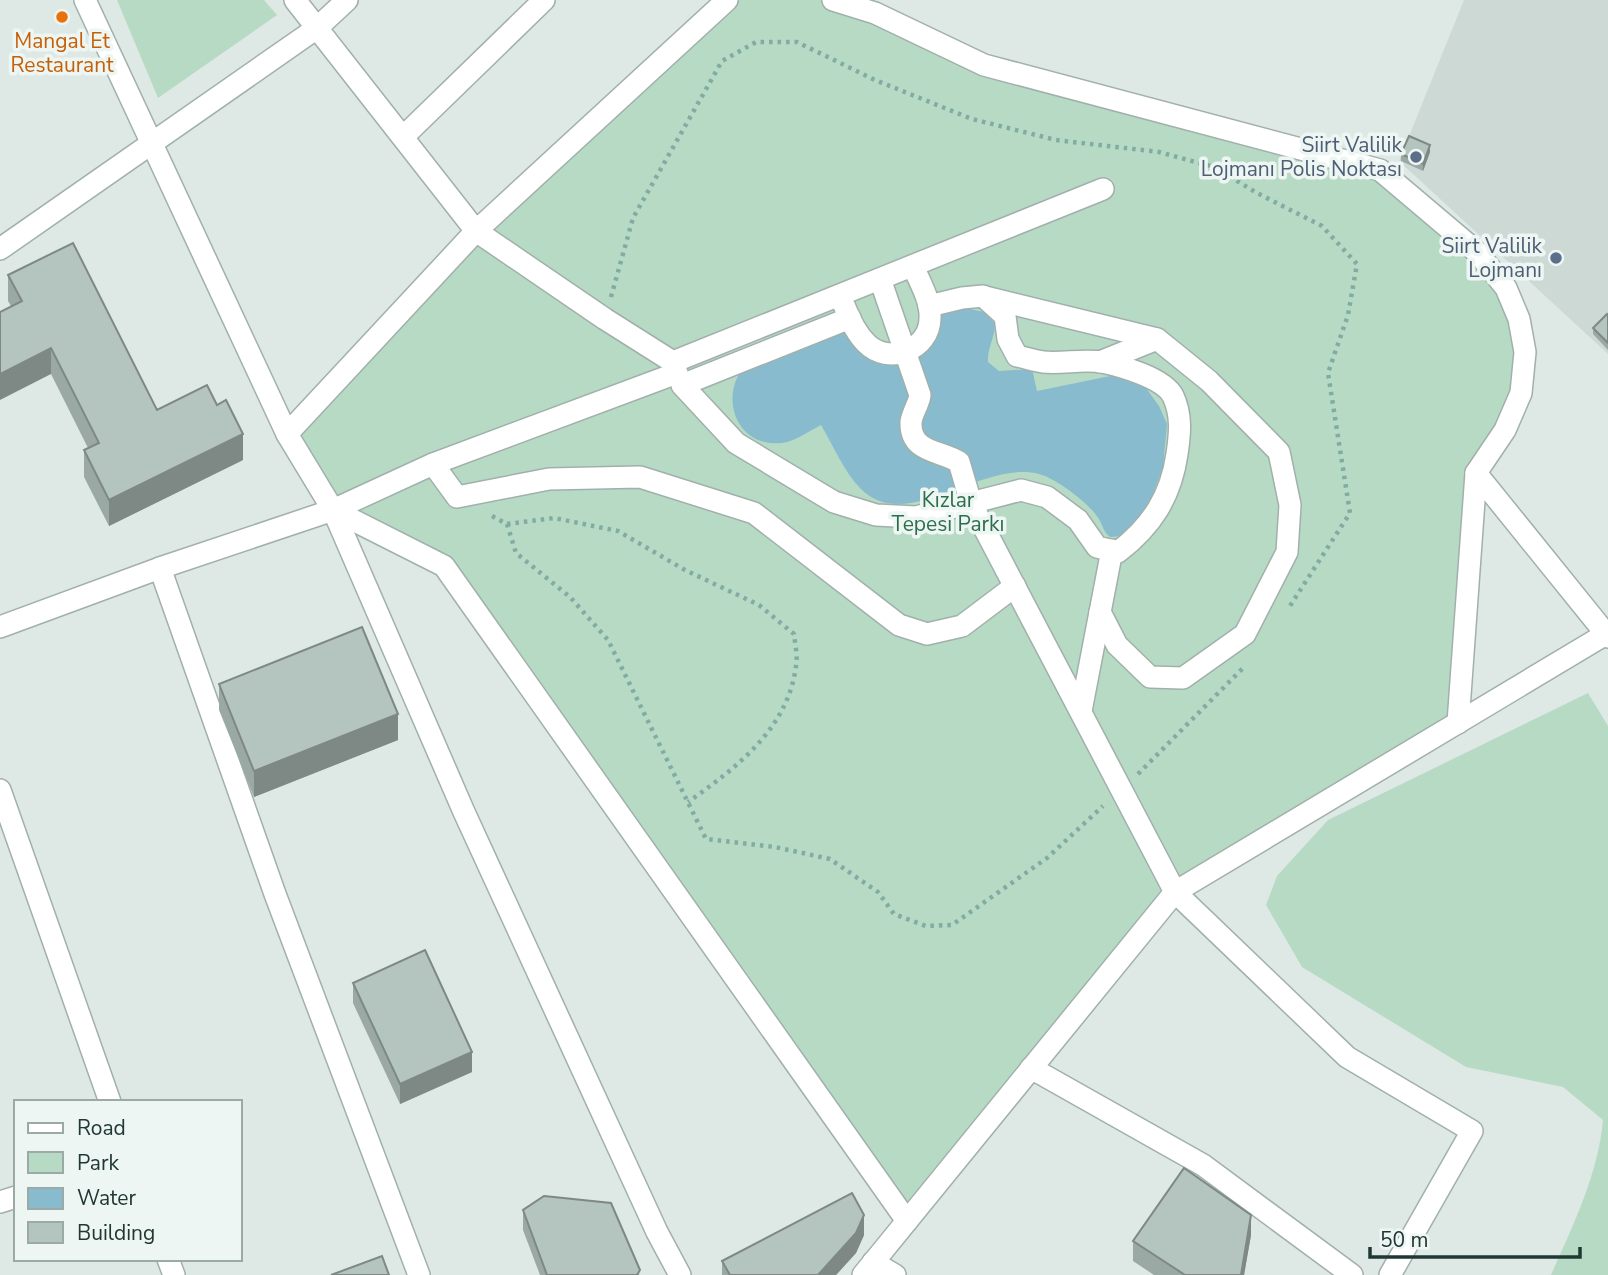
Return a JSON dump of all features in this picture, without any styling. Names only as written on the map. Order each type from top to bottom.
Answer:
[{"type":"street","points":[[85,0],[286,433],[333,510],[464,812],[657,1232],[680,1275]]},
{"type":"street","points":[[295,0],[476,231],[605,319],[677,373],[736,443],[834,502],[876,515],[916,517],[1021,490],[1047,497],[1078,520],[1097,547],[1118,552],[1139,536],[1164,500],[1175,470],[1180,417],[1172,393],[1147,375],[1100,362],[1042,362],[1017,356],[1008,339],[1005,316],[983,296]]},
{"type":"street","points":[[0,248],[317,28],[347,0]]},
{"type":"street","points":[[403,137],[544,0]]},
{"type":"street","points":[[286,433],[476,231],[727,0]]},
{"type":"street","points":[[833,0],[875,13],[984,65],[1380,170],[1477,252],[1506,288],[1519,319],[1525,352],[1521,393],[1505,430],[1476,473],[1458,723]]},
{"type":"street","points":[[677,373],[840,295],[1103,189]]},
{"type":"street","points":[[840,295],[850,318],[866,343],[888,354],[906,351],[922,341],[928,331],[930,318],[929,306],[913,266]]},
{"type":"street","points":[[880,279],[920,395],[911,419],[914,435],[922,448],[959,462],[971,503],[1175,892],[1347,1057],[1472,1131],[1390,1275]]},
{"type":"street","points":[[929,306],[983,296],[1157,339],[1209,381],[1279,452],[1290,505],[1287,552],[1245,634],[1183,678],[1150,677],[1116,645],[1100,612]]},
{"type":"street","points":[[0,627],[160,568],[333,510],[433,464],[677,373],[850,318]]},
{"type":"street","points":[[1100,362],[1157,339]]},
{"type":"street","points":[[433,464],[457,497],[548,479],[640,477],[754,513],[899,625],[927,634],[961,626],[1015,586]]},
{"type":"street","points":[[895,1275],[868,1268],[1175,892],[1607,635],[1476,473]]},
{"type":"street","points":[[333,510],[444,566],[907,1221]]},
{"type":"street","points":[[1081,711],[1112,550]]},
{"type":"street","points":[[160,568],[275,894],[419,1275]]},
{"type":"street","points":[[0,790],[109,1100]]},
{"type":"street","points":[[1031,1068],[1203,1165],[1352,1275]]},
{"type":"path","points":[[507,524],[554,518],[618,531],[685,570],[759,605],[794,634],[797,665],[786,704],[760,743],[731,771],[688,802]]},
{"type":"shaded area","name":"Siirt Valilik Lojmanı","points":[[1464,0],[1608,0],[1608,354],[1399,161]]},
{"type":"green space","points":[[117,0],[264,0],[277,15],[158,98]]},
{"type":"green space","name":"Kızlar Tepesi Parkı","points":[[727,0],[833,0],[984,65],[1380,170],[1506,287],[1521,393],[1476,473],[1458,723],[1175,892],[907,1221],[444,566],[333,510],[287,434],[476,231]]},
{"type":"green space","points":[[1588,693],[1608,726],[1608,1275],[1551,1275],[1590,1180],[1603,1120],[1563,1087],[1466,1067],[1302,967],[1266,905],[1277,876],[1328,820]]},
{"type":"water","points":[[961,307],[984,312],[995,324],[988,362],[999,371],[1032,369],[1037,391],[1115,375],[1146,388],[1159,406],[1167,424],[1163,467],[1147,510],[1122,536],[1110,537],[1099,519],[1080,499],[1055,481],[1039,474],[1017,472],[993,476],[922,501],[900,504],[879,501],[855,482],[821,425],[787,442],[767,443],[744,430],[737,419],[733,394],[743,368],[852,329],[883,363],[908,364],[922,353],[937,312]]},
{"type":"building","name":"Siirt Valilik Lojmanı Polis Noktası","points":[[1409,136],[1430,145],[1423,164],[1401,154]]},
{"type":"building","points":[[73,243],[157,410],[207,385],[217,405],[226,400],[243,434],[109,500],[84,450],[99,443],[51,348],[0,374],[0,312],[22,301],[8,275]]},
{"type":"building","points":[[1608,315],[1608,343],[1593,328]]},
{"type":"building","points":[[362,627],[398,714],[254,771],[219,684]]},
{"type":"building","points":[[425,950],[472,1052],[400,1084],[353,983]]},
{"type":"building","points":[[1184,1168],[1251,1215],[1241,1275],[1185,1275],[1133,1241]]},
{"type":"building","points":[[852,1193],[864,1215],[856,1233],[818,1275],[730,1275],[722,1261]]},
{"type":"building","points":[[544,1196],[611,1203],[640,1270],[637,1275],[547,1275],[523,1210]]},
{"type":"building","points":[[382,1256],[389,1275],[331,1275]]},
{"type":"place","name":"Mangal Et Restaurant","points":[[62,17]]},
{"type":"place","name":"Siirt Valilik Lojmanı Polis Noktası","points":[[1416,157]]},
{"type":"place","name":"Siirt Valilik Lojmanı","points":[[1556,258]]}]
